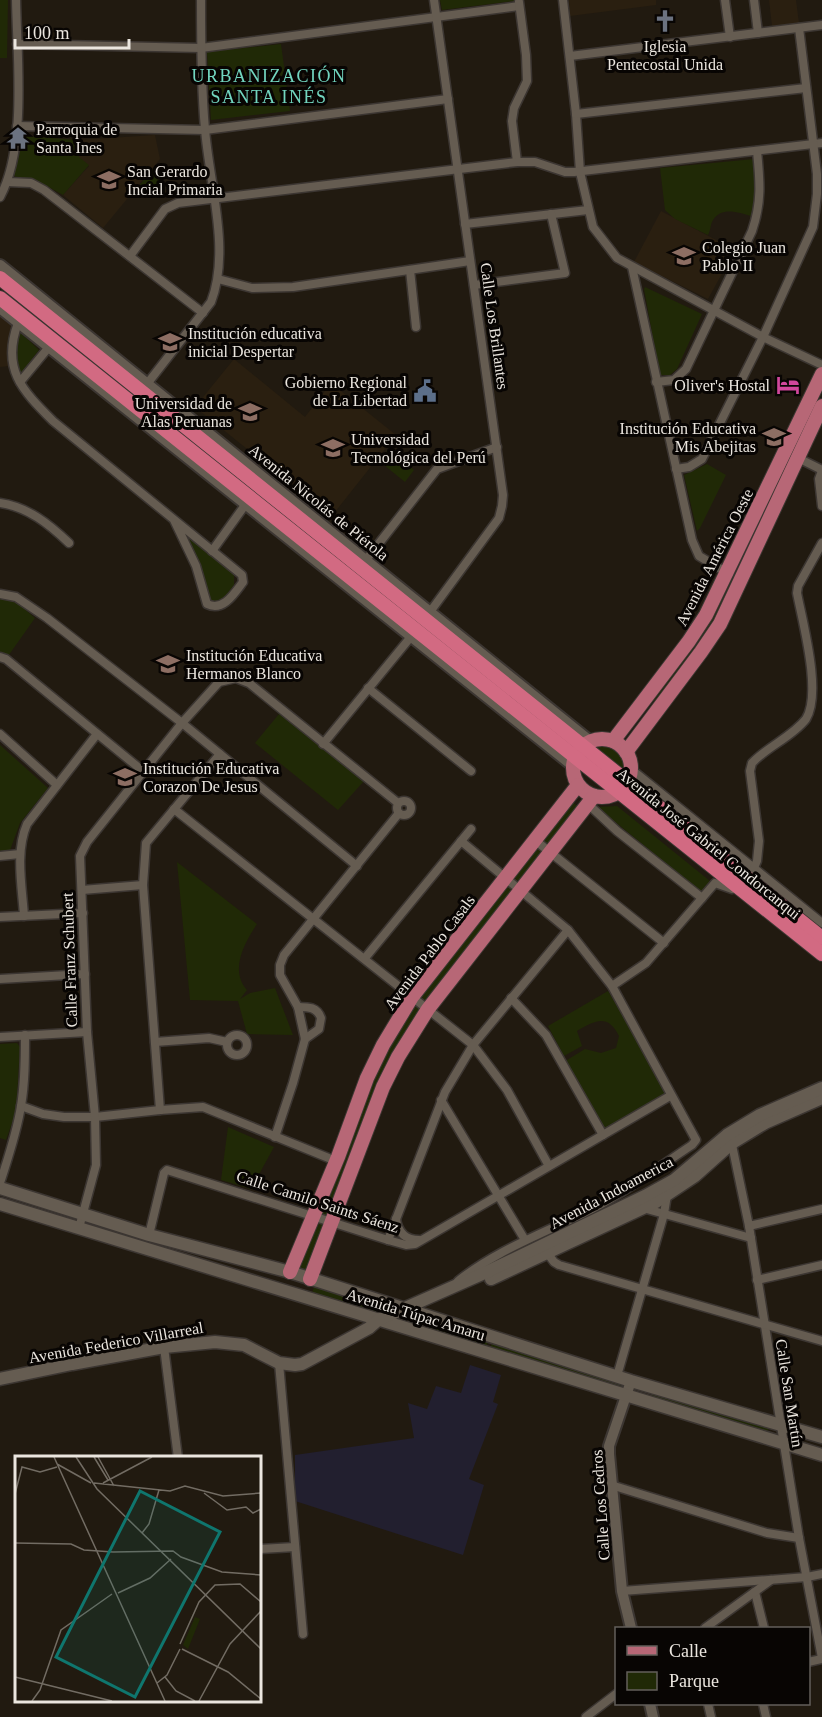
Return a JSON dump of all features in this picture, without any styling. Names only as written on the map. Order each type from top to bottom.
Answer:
[{"type":"highway","name":"Avenida Nicolás de Piérola","points":[[0,278],[145,388],[335,541],[525,723],[580,753]]},
{"type":"highway","name":"Avenida Nicolás de Piérola","points":[[0,298],[129,407],[248,501],[553,717],[580,753]]},
{"type":"highway","name":"Avenida José Gabriel Condorcanqui","points":[[580,753],[626,781],[746,878],[801,914],[822,938]]},
{"type":"highway","name":"Avenida José Gabriel Condorcanqui","points":[[746,878],[822,954]]},
{"type":"main road","name":"Avenida América Oeste","points":[[613,741],[706,615],[822,374]]},
{"type":"main road","name":"Avenida América Oeste","points":[[626,752],[714,633],[742,580],[822,406]]},
{"type":"main road","points":[[646,698],[659,708]]},
{"type":"main road","points":[[606,740],[613,741],[626,752],[626,781],[609,796],[591,800],[578,785],[580,753],[606,740]]},
{"type":"main road","name":"Avenida Pablo Casals","points":[[284,1292],[372,1066],[412,997],[578,785]]},
{"type":"main road","name":"Avenida Pablo Casals","points":[[303,1298],[389,1074],[428,1009],[591,800]]},
{"type":"main road","name":"Avenida Indoamerica","points":[[404,1308],[446,1291],[572,1232],[674,1180],[760,1115],[822,1088]]},
{"type":"main road","name":"Avenida Indoamerica","points":[[417,1312],[548,1254],[643,1208],[695,1176],[730,1139],[822,1098]]},
{"type":"main road","name":"Avenida Túpac Amaru","points":[[0,1188],[149,1235],[290,1272],[631,1381],[822,1437]]},
{"type":"main road","name":"Avenida Túpac Amaru","points":[[0,1204],[303,1298],[378,1324],[486,1352],[822,1455]]},
{"type":"main road","points":[[279,1363],[302,1364],[404,1308]]},
{"type":"main road","points":[[378,1324],[417,1312]]},
{"type":"main road","points":[[486,1352],[492,1336]]},
{"type":"main road","name":"Avenida Federico Villarreal","points":[[0,1380],[164,1347],[215,1341],[244,1345],[279,1363]]},
{"type":"street","points":[[0,197],[8,182],[17,126],[16,0]]},
{"type":"street","points":[[129,407],[211,302],[220,270],[205,130],[201,0]]},
{"type":"street","name":"Calle Los Brillantes","points":[[322,744],[420,624],[499,518],[503,495],[434,0]]},
{"type":"street","points":[[563,0],[580,172],[593,227],[617,258],[764,337],[822,365]]},
{"type":"street","points":[[725,0],[730,37]]},
{"type":"street","points":[[754,0],[758,33]]},
{"type":"street","points":[[17,44],[201,48],[436,17],[519,3],[527,81],[514,108],[512,121],[517,162]]},
{"type":"street","points":[[570,56],[822,25]]},
{"type":"street","points":[[676,469],[689,466],[702,459],[764,337],[813,226],[817,194],[818,144],[806,88],[799,28]]},
{"type":"street","points":[[576,114],[806,88]]},
{"type":"street","points":[[17,126],[205,130],[448,99]]},
{"type":"street","points":[[130,256],[165,209],[178,203],[517,162],[535,162],[565,172],[580,172],[818,144]]},
{"type":"street","points":[[656,382],[674,380],[686,369],[752,231],[758,213],[761,186],[757,151]]},
{"type":"street","points":[[8,182],[31,183],[44,190],[203,313]]},
{"type":"street","points":[[465,224],[588,210]]},
{"type":"street","points":[[474,285],[565,273],[551,214]]},
{"type":"street","points":[[218,279],[252,288],[293,287],[470,261]]},
{"type":"street","name":"Avenida Nicolás de Piérola","points":[[0,265],[145,388]]},
{"type":"street","points":[[632,267],[692,540],[699,556],[742,580]]},
{"type":"street","points":[[410,270],[416,327]]},
{"type":"street","name":"Avenida Nicolás de Piérola","points":[[0,308],[129,407]]},
{"type":"street","points":[[18,323],[12,339],[13,369],[30,398],[53,421],[242,575],[243,582],[233,596],[220,606],[207,604],[196,566],[174,520]]},
{"type":"street","points":[[20,382],[49,347]]},
{"type":"street","points":[[366,561],[437,469],[496,447]]},
{"type":"street","points":[[798,458],[822,471],[819,479],[822,506]]},
{"type":"street","points":[[212,551],[248,501]]},
{"type":"street","points":[[0,503],[15,505],[49,524],[69,543]]},
{"type":"street","name":"Avenida Nicolás de Piérola","points":[[335,541],[366,561],[420,624]]},
{"type":"street","points":[[612,986],[646,963],[715,883],[732,889],[746,878],[757,861],[759,841],[750,771],[752,763],[807,719],[816,697],[813,665],[796,593],[822,543]]},
{"type":"street","points":[[0,594],[16,597],[47,618],[182,723],[357,866]]},
{"type":"street","points":[[0,657],[6,659],[144,772]]},
{"type":"street","name":"Calle Franz Schubert","points":[[79,1228],[96,1165],[95,1118],[87,1032],[80,856],[87,842],[182,723],[219,682],[236,678],[249,683],[322,744]]},
{"type":"street","points":[[368,688],[471,771]]},
{"type":"street","points":[[0,734],[57,785]]},
{"type":"street","points":[[24,916],[20,854],[23,832],[97,734]]},
{"type":"street","points":[[275,1137],[305,1039],[298,1007],[280,975],[280,965],[284,955],[357,866],[399,808],[322,744]]},
{"type":"street","points":[[160,1110],[143,885],[146,843],[220,754]]},
{"type":"street","name":"Avenida José Gabriel Condorcanqui","points":[[626,781],[746,878]]},
{"type":"street","points":[[591,800],[617,831],[702,898]]},
{"type":"street","points":[[174,809],[473,1045],[507,1090],[549,1166]]},
{"type":"street","points":[[365,958],[471,829]]},
{"type":"street","points":[[536,841],[664,943]]},
{"type":"street","points":[[446,1291],[469,1273],[525,1240],[597,1207],[692,1145],[696,1140],[612,986],[567,930],[461,842]]},
{"type":"street","points":[[0,856],[20,854]]},
{"type":"street","points":[[82,891],[143,885]]},
{"type":"street","points":[[0,917],[82,914]]},
{"type":"street","points":[[801,914],[822,923]]},
{"type":"street","points":[[388,1240],[441,1100],[473,1045],[567,930]]},
{"type":"street","points":[[0,979],[85,974]]},
{"type":"street","points":[[512,998],[546,1035],[603,1136]]},
{"type":"street","points":[[298,1007],[316,1009],[321,1018],[319,1029],[305,1039]]},
{"type":"street","points":[[0,1036],[87,1032]]},
{"type":"street","points":[[0,1183],[21,1106],[25,1078],[25,1035]]},
{"type":"street","points":[[155,1042],[209,1038],[227,1041]]},
{"type":"street","name":"Calle Camilo Saints Sáenz","points":[[149,1235],[164,1173],[167,1170],[406,1245],[422,1239],[670,1096]]},
{"type":"street","points":[[441,1100],[525,1240]]},
{"type":"street","points":[[21,1106],[43,1114],[95,1118],[203,1107],[336,1161]]},
{"type":"street","points":[[434,1120],[442,1115],[451,1117]]},
{"type":"street","name":"Calle San Martín","points":[[730,1139],[749,1226],[799,1538],[822,1658]]},
{"type":"street","points":[[617,1376],[664,1214],[667,1195]]},
{"type":"street","points":[[643,1208],[751,1238]]},
{"type":"street","points":[[749,1226],[822,1209]]},
{"type":"street","points":[[396,1219],[401,1233],[407,1238],[422,1239]]},
{"type":"street","points":[[548,1254],[559,1265],[822,1341]]},
{"type":"street","points":[[757,1280],[822,1265]]},
{"type":"street","points":[[164,1347],[178,1456]]},
{"type":"street","points":[[279,1363],[303,1634]]},
{"type":"street","name":"Calle Los Cedros","points":[[631,1381],[609,1446],[622,1591],[631,1627]]},
{"type":"street","points":[[611,1485],[767,1533],[799,1538]]},
{"type":"street","points":[[261,1549],[295,1546]]},
{"type":"street","points":[[622,1591],[822,1574]]},
{"type":"street","points":[[708,1627],[772,1580]]},
{"type":"street","points":[[755,1592],[764,1627]]},
{"type":"street","points":[[586,1717],[615,1695]]},
{"type":"street","points":[[602,1705],[603,1717]]},
{"type":"shaded area","points":[[569,0],[656,0],[656,5],[570,16]]},
{"type":"shaded area","points":[[769,0],[796,0],[799,23],[772,26]]},
{"type":"shaded area","name":"San Gerardo Incial Primaria","points":[[155,135],[160,159],[103,228],[63,195],[89,166],[78,157],[78,140]]},
{"type":"shaded area","name":"Colegio Juan Pablo II","points":[[661,211],[735,250],[708,299],[634,262]]},
{"type":"shaded area","points":[[0,310],[16,323],[7,349],[9,366],[0,367]]},
{"type":"shaded area","name":"Universidad Tecnológica del Perú","points":[[234,359],[305,417],[331,383],[396,435],[331,517],[195,407]]},
{"type":"shaded area","points":[[470,1365],[501,1375],[493,1402],[498,1404],[469,1479],[484,1485],[463,1555],[295,1501],[295,1455],[414,1438],[408,1403],[427,1409],[436,1386],[461,1393]]},
{"type":"green space","points":[[0,0],[8,0],[7,58],[0,58]]},
{"type":"green space","points":[[440,0],[515,0],[515,1],[442,10]]},
{"type":"green space","points":[[281,44],[290,111],[211,120],[207,52]]},
{"type":"green space","points":[[24,136],[78,140],[79,157],[89,165],[63,195],[45,185],[14,176]]},
{"type":"green space","points":[[754,159],[757,182],[751,216],[736,212],[721,213],[713,220],[708,235],[675,219],[665,210],[660,168]]},
{"type":"green space","points":[[156,165],[163,196],[147,185],[141,190],[138,187]]},
{"type":"green space","points":[[645,287],[702,314],[677,369],[670,375],[660,375]]},
{"type":"green space","points":[[21,333],[39,350],[21,373],[17,372],[15,341]]},
{"type":"green space","points":[[389,449],[414,470],[405,482],[379,461]]},
{"type":"green space","points":[[707,464],[726,475],[697,531],[684,475]]},
{"type":"green space","points":[[181,532],[231,570],[234,585],[222,600],[211,605]]},
{"type":"green space","points":[[728,577],[738,582],[715,627],[658,704],[650,697]]},
{"type":"green space","points":[[16,597],[21,606],[35,618],[6,659],[0,656],[0,598]]},
{"type":"green space","points":[[279,714],[364,781],[338,810],[255,743]]},
{"type":"green space","points":[[597,744],[609,747],[622,757],[627,774],[592,747]]},
{"type":"green space","points":[[0,745],[48,788],[20,823],[9,853],[0,853]]},
{"type":"green space","points":[[571,801],[580,808],[522,884],[513,877]]},
{"type":"green space","points":[[617,806],[710,881],[701,892],[597,807]]},
{"type":"green space","points":[[177,862],[257,924],[241,956],[239,974],[247,990],[240,999],[250,993],[275,988],[293,1035],[247,1034],[238,1001],[190,1000]]},
{"type":"green space","points":[[508,884],[516,890],[428,1004],[420,998]]},
{"type":"green space","points":[[608,991],[670,1095],[605,1134],[562,1063],[585,1049],[601,1053],[616,1048],[619,1036],[615,1029],[606,1022],[590,1024],[577,1031],[582,1046],[564,1056],[548,1026]]},
{"type":"green space","points":[[416,1001],[425,1009],[387,1069],[333,1218],[320,1214],[378,1065]]},
{"type":"green space","points":[[17,1043],[20,1047],[16,1112],[6,1140],[0,1138],[0,1044]]},
{"type":"green space","points":[[228,1127],[274,1147],[251,1189],[221,1180]]},
{"type":"green space","points":[[318,1219],[330,1223],[310,1275],[298,1270]]},
{"type":"green space","points":[[314,1287],[384,1307],[381,1317],[311,1296]]},
{"type":"green space","points":[[430,1321],[489,1339],[486,1348],[427,1330]]},
{"type":"green space","points":[[493,1340],[625,1381],[622,1390],[490,1349]]},
{"type":"green space","points":[[654,1388],[770,1425],[766,1436],[650,1400]]},
{"type":"place","name":"Iglesia Pentecostal Unida","points":[[665,21]]},
{"type":"place","name":"Parroquia de Santa Ines","points":[[18,138]]},
{"type":"place","name":"San Gerardo Incial Primaria","points":[[109,180]]},
{"type":"place","name":"Colegio Juan Pablo II","points":[[684,256]]},
{"type":"place","name":"Institución educativa inicial Despertar","points":[[170,342]]},
{"type":"place","name":"Oliver's Hostal","points":[[788,385]]},
{"type":"place","name":"Gobierno Regional de La Libertad","points":[[425,391]]},
{"type":"place","name":"Universidad de Alas Peruanas","points":[[250,412]]},
{"type":"place","name":"Institución Educativa Mis Abejitas","points":[[774,437]]},
{"type":"place","name":"Universidad Tecnológica del Perú","points":[[333,448]]},
{"type":"place","name":"Institución Educativa Hermanos Blanco","points":[[168,664]]},
{"type":"place","name":"Institución Educativa Corazon De Jesus","points":[[125,777]]},
{"type":"district","name":"URBANIZACIÓN SANTA INÉS","points":[[269,86]]}]
